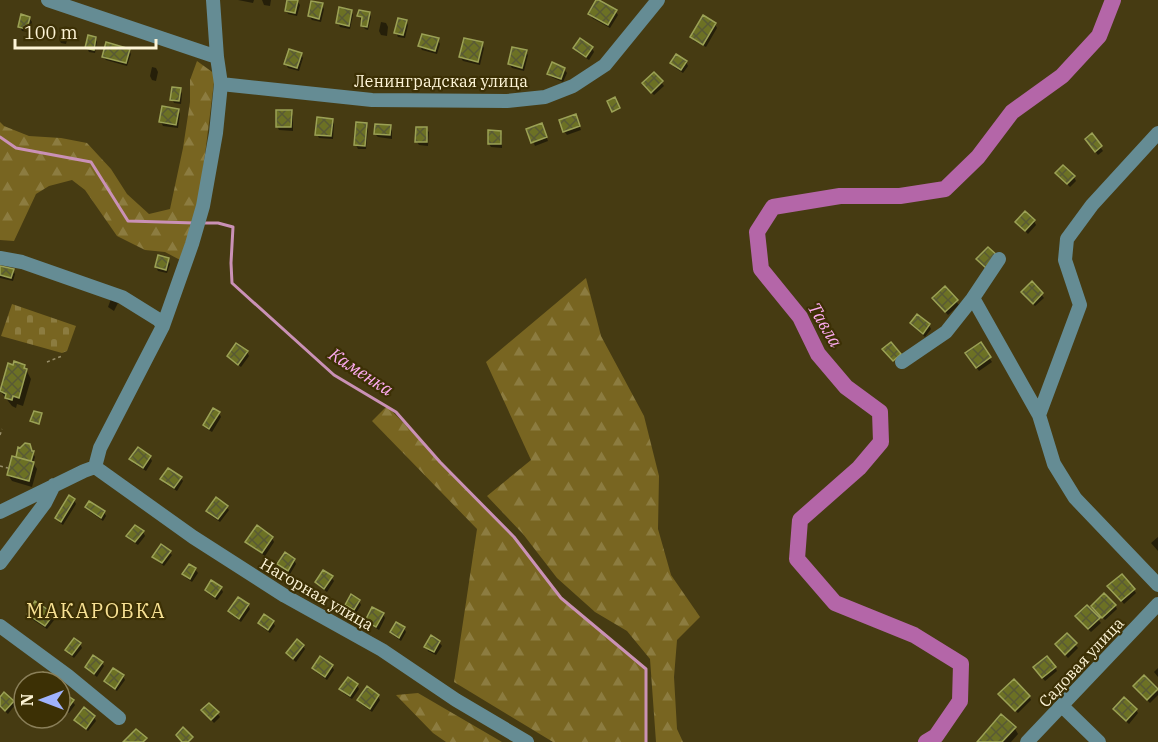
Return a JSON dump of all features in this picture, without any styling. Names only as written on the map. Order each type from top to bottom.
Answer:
[{"type":"street","points":[[48,0],[217,57]]},
{"type":"street","points":[[0,512],[95,467],[100,448],[163,326],[203,206],[216,133],[220,84],[213,0]]},
{"type":"street","name":"Ленинградская улица","points":[[220,84],[372,100],[507,101],[545,97],[573,86],[605,65],[658,0]]},
{"type":"street","points":[[1039,415],[1080,305],[1065,260],[1067,239],[1092,205],[1158,133]]},
{"type":"street","points":[[0,258],[21,262],[122,297],[159,320],[163,326]]},
{"type":"street","points":[[902,362],[946,332],[999,260]]},
{"type":"street","points":[[973,298],[1039,415],[1054,464],[1075,498],[1158,585]]},
{"type":"street","name":"Нагорная улица","points":[[95,467],[193,537],[285,597],[382,651],[456,700],[526,742]]},
{"type":"street","points":[[0,563],[45,503],[54,485]]},
{"type":"street","name":"Садовая улица","points":[[1027,742],[1158,604]]},
{"type":"street","points":[[0,626],[68,676],[119,718]]},
{"type":"street","points":[[1062,706],[1099,742]]},
{"type":"path","points":[[47,362],[62,356]]},
{"type":"path","points":[[0,435],[2,429]]},
{"type":"path","points":[[0,466],[8,468]]},
{"type":"green space","points":[[197,61],[215,74],[200,195],[182,261],[165,252],[145,250],[117,236],[85,190],[72,180],[49,186],[36,194],[14,241],[0,240],[0,122],[4,126],[29,136],[61,138],[87,143],[111,169],[127,194],[149,214],[170,209],[183,148],[190,102],[190,80]]},
{"type":"green space","points":[[586,278],[601,336],[644,416],[659,476],[658,529],[671,575],[700,617],[677,640],[674,677],[677,729],[683,742],[656,742],[650,659],[627,631],[595,612],[557,578],[523,534],[487,496],[531,460],[486,362]]},
{"type":"green space","points":[[12,304],[76,326],[67,351],[62,353],[1,336]]},
{"type":"green space","points":[[387,406],[514,537],[561,598],[646,669],[646,742],[553,742],[454,682],[477,529],[372,421]]},
{"type":"green space","points":[[418,693],[502,742],[446,742],[433,733],[396,695]]},
{"type":"building","points":[[287,0],[298,0],[295,13],[285,11]]},
{"type":"building","points":[[596,0],[617,10],[608,25],[588,14]]},
{"type":"building","points":[[311,1],[323,3],[319,19],[308,16]]},
{"type":"building","points":[[339,7],[352,10],[349,26],[336,23]]},
{"type":"building","points":[[359,10],[370,12],[367,27],[361,26],[362,17],[357,16]]},
{"type":"building","points":[[21,14],[30,17],[27,29],[18,27]]},
{"type":"building","points":[[703,15],[716,23],[703,45],[690,37]]},
{"type":"building","points":[[398,18],[407,20],[403,35],[394,33]]},
{"type":"building","points":[[422,34],[439,38],[435,51],[418,46]]},
{"type":"building","points":[[88,35],[96,37],[94,50],[85,48]]},
{"type":"building","points":[[464,38],[483,42],[478,62],[459,57]]},
{"type":"building","points":[[580,38],[593,47],[586,57],[573,48]]},
{"type":"building","points":[[106,42],[130,49],[126,63],[102,57]]},
{"type":"building","points":[[512,47],[527,50],[522,68],[508,64]]},
{"type":"building","points":[[289,49],[302,53],[297,68],[284,64]]},
{"type":"building","points":[[676,54],[687,61],[681,70],[670,63]]},
{"type":"building","points":[[552,62],[565,68],[561,79],[547,74]]},
{"type":"building","points":[[654,72],[663,81],[651,93],[642,83]]},
{"type":"building","points":[[172,87],[181,88],[179,101],[170,100]]},
{"type":"building","points":[[615,97],[620,108],[612,112],[607,101]]},
{"type":"building","points":[[162,106],[179,109],[176,125],[159,122]]},
{"type":"building","points":[[276,110],[292,110],[291,127],[276,127]]},
{"type":"building","points":[[576,114],[580,126],[563,132],[559,120]]},
{"type":"building","points":[[317,117],[333,119],[331,136],[315,135]]},
{"type":"building","points":[[356,122],[367,123],[365,146],[354,145]]},
{"type":"building","points":[[542,123],[547,137],[531,143],[526,129]]},
{"type":"building","points":[[375,124],[391,125],[390,135],[374,134]]},
{"type":"building","points":[[416,127],[427,127],[427,142],[415,142]]},
{"type":"building","points":[[488,130],[501,131],[501,144],[488,144]]},
{"type":"building","points":[[1092,133],[1102,146],[1095,152],[1085,139]]},
{"type":"building","points":[[1063,165],[1075,176],[1067,184],[1055,173]]},
{"type":"building","points":[[1025,211],[1035,220],[1025,231],[1015,222]]},
{"type":"building","points":[[988,247],[998,256],[986,268],[976,259]]},
{"type":"building","points":[[158,255],[169,258],[166,270],[155,267]]},
{"type":"building","points":[[0,266],[14,269],[11,278],[0,275]]},
{"type":"building","points":[[1032,281],[1043,293],[1033,304],[1021,292]]},
{"type":"building","points":[[945,286],[958,300],[945,312],[932,298]]},
{"type":"building","points":[[917,314],[930,324],[923,334],[910,323]]},
{"type":"building","points":[[891,342],[901,354],[893,361],[882,349]]},
{"type":"building","points":[[981,342],[991,357],[976,368],[965,353]]},
{"type":"building","points":[[236,343],[248,351],[238,365],[227,356]]},
{"type":"building","points":[[14,361],[25,365],[24,368],[27,369],[19,398],[13,396],[12,400],[5,398],[6,394],[0,391],[8,363],[13,365]]},
{"type":"building","points":[[213,408],[220,412],[209,429],[203,425]]},
{"type":"building","points":[[34,411],[42,413],[39,424],[30,421]]},
{"type":"building","points":[[25,443],[30,444],[34,451],[31,461],[16,457],[18,447],[20,448]]},
{"type":"building","points":[[138,447],[151,456],[143,468],[129,459]]},
{"type":"building","points":[[12,456],[34,462],[29,481],[7,475]]},
{"type":"building","points":[[168,468],[182,477],[174,488],[160,479]]},
{"type":"building","points":[[69,495],[75,499],[61,522],[55,518]]},
{"type":"building","points":[[216,497],[228,506],[218,519],[206,511]]},
{"type":"building","points":[[89,501],[105,511],[101,518],[85,507]]},
{"type":"building","points":[[135,525],[144,531],[135,542],[126,536]]},
{"type":"building","points":[[257,525],[273,537],[262,553],[245,542]]},
{"type":"building","points":[[161,544],[171,551],[162,563],[152,557]]},
{"type":"building","points":[[285,552],[295,559],[288,571],[277,564]]},
{"type":"building","points":[[189,564],[196,568],[190,579],[182,574]]},
{"type":"building","points":[[323,570],[333,576],[324,589],[315,582]]},
{"type":"building","points":[[1122,574],[1135,589],[1121,601],[1107,586]]},
{"type":"building","points":[[211,580],[222,587],[215,597],[205,590]]},
{"type":"building","points":[[1104,593],[1116,605],[1102,618],[1091,606]]},
{"type":"building","points":[[351,594],[360,600],[354,610],[345,605]]},
{"type":"building","points":[[238,597],[249,604],[239,619],[228,611]]},
{"type":"building","points":[[35,601],[54,614],[45,626],[27,614]]},
{"type":"building","points":[[1087,605],[1100,618],[1088,629],[1075,616]]},
{"type":"building","points":[[372,607],[384,613],[376,627],[365,621]]},
{"type":"building","points":[[264,614],[274,621],[268,630],[258,623]]},
{"type":"building","points":[[396,622],[405,627],[399,638],[390,632]]},
{"type":"building","points":[[1067,633],[1077,643],[1065,655],[1055,644]]},
{"type":"building","points":[[431,635],[440,641],[434,652],[424,647]]},
{"type":"building","points":[[74,638],[81,643],[72,655],[65,650]]},
{"type":"building","points":[[297,639],[304,645],[293,659],[286,653]]},
{"type":"building","points":[[93,655],[103,662],[94,674],[85,667]]},
{"type":"building","points":[[320,656],[333,665],[325,677],[312,668]]},
{"type":"building","points":[[1047,656],[1056,667],[1042,678],[1033,667]]},
{"type":"building","points":[[113,668],[124,675],[115,689],[104,681]]},
{"type":"building","points":[[1144,675],[1158,689],[1147,700],[1133,686]]},
{"type":"building","points":[[348,677],[358,684],[350,696],[339,689]]},
{"type":"building","points":[[1014,679],[1030,696],[1015,711],[998,694]]},
{"type":"building","points":[[367,686],[379,695],[370,709],[357,700]]},
{"type":"building","points":[[4,692],[12,699],[12,703],[5,711],[0,706],[0,697]]},
{"type":"building","points":[[1124,697],[1137,709],[1126,721],[1113,709]]},
{"type":"building","points":[[209,703],[219,712],[211,720],[201,710]]},
{"type":"building","points":[[84,707],[95,716],[86,729],[74,720]]},
{"type":"building","points":[[1001,714],[1016,727],[1002,742],[977,742]]},
{"type":"building","points":[[183,727],[193,737],[188,742],[182,742],[176,735]]},
{"type":"building","points":[[136,729],[147,738],[143,742],[123,742]]},
{"type":"waterway","name":"Тавла","points":[[926,742],[936,736],[960,701],[961,664],[914,635],[835,603],[797,559],[800,520],[859,468],[881,442],[880,412],[846,387],[818,354],[800,317],[761,269],[757,232],[773,207],[840,196],[900,196],[945,189],[978,157],[1012,112],[1062,76],[1099,36],[1113,0]]},
{"type":"waterway","name":"Каменка","points":[[0,137],[16,148],[91,162],[128,221],[195,223]]},
{"type":"waterway","name":"Каменка","points":[[202,223],[218,223],[233,227],[232,283],[334,375],[396,412],[440,462],[514,537],[561,598],[646,669],[646,742]]},
{"type":"district","name":"МАКАРОВКА","points":[[96,611]]}]
